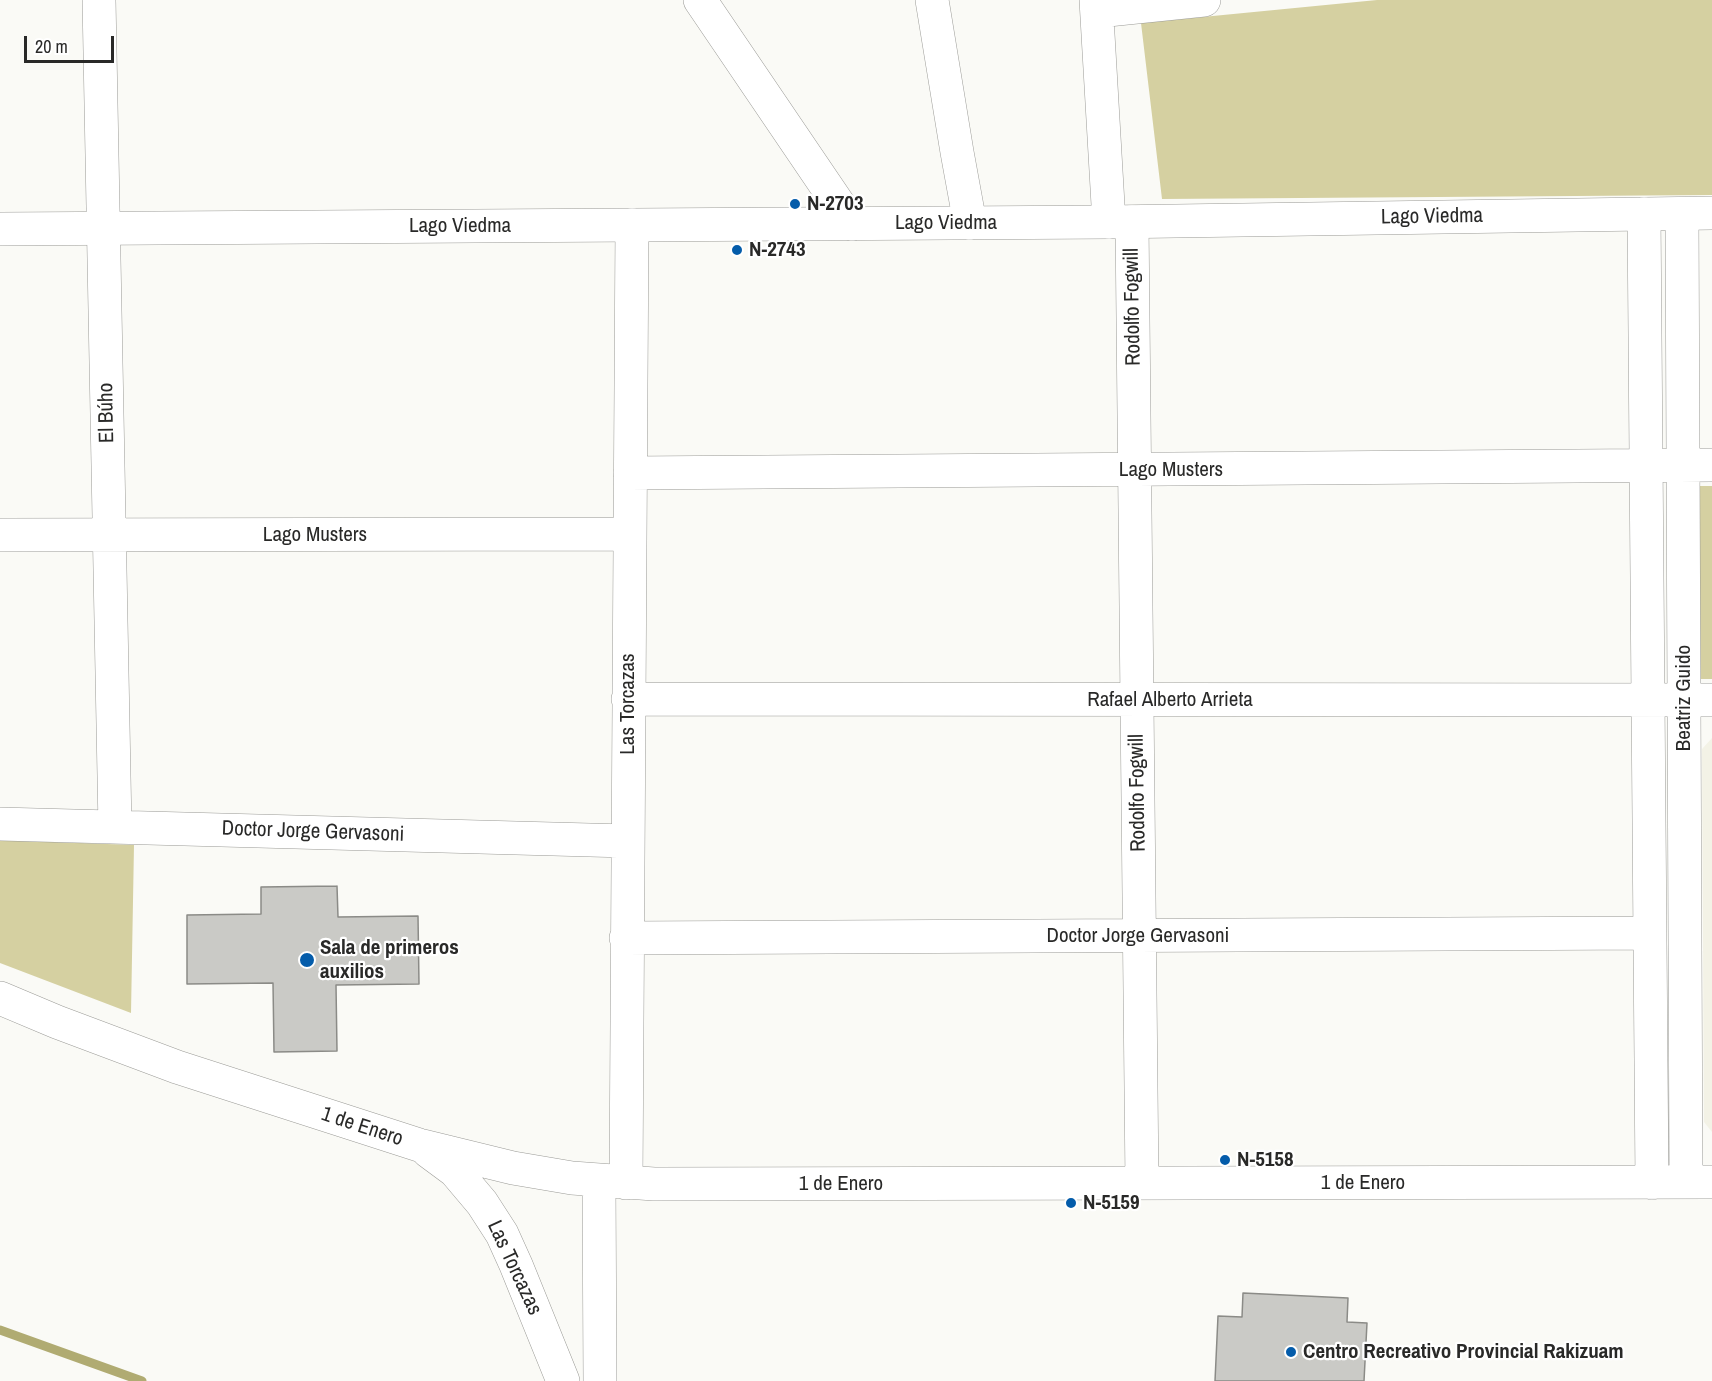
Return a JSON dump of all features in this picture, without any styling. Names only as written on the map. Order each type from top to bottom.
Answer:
[{"type":"street","name":"El Búho","points":[[99,0],[115,827]]},
{"type":"street","points":[[700,0],[852,224]]},
{"type":"street","points":[[932,0],[970,223]]},
{"type":"street","points":[[1097,5],[1204,0]]},
{"type":"street","name":"Rodolfo Fogwill","points":[[1097,5],[1121,222],[1134,470],[1142,1183]]},
{"type":"street","name":"Beatriz Guido","points":[[1644,214],[1652,1183]]},
{"type":"street","name":"Lago Viedma","points":[[0,229],[1121,222],[1697,214]]},
{"type":"street","name":"Beatriz Guido","points":[[1697,214],[1699,1182]]},
{"type":"street","name":"Las Torcazas","points":[[600,1381],[626,938],[632,225]]},
{"type":"street","name":"Lago Musters","points":[[630,473],[1698,465]]},
{"type":"street","name":"Lago Musters","points":[[0,535],[630,534]]},
{"type":"street","name":"Rafael Alberto Arrieta","points":[[628,699],[1698,700]]},
{"type":"street","name":"Doctor Jorge Gervasoni","points":[[0,824],[627,841]]},
{"type":"street","name":"Doctor Jorge Gervasoni","points":[[626,938],[1650,933]]},
{"type":"street","name":"1 de Enero","points":[[0,998],[177,1067],[419,1145],[513,1168],[572,1178],[612,1182],[1699,1182]]},
{"type":"street","name":"Las Torcazas","points":[[419,1145],[455,1172],[482,1203],[502,1234],[563,1381]]},
{"type":"shaded area","points":[[1377,0],[1712,0],[1712,195],[1162,199],[1141,23]]},
{"type":"shaded area","points":[[1691,486],[1712,486],[1712,679],[1692,679]]},
{"type":"shaded area","points":[[1712,738],[1712,1132],[1704,1122],[1702,749]]},
{"type":"shaded area","points":[[0,840],[134,845],[131,1013],[0,963]]},
{"type":"building","points":[[337,886],[338,917],[418,916],[419,984],[336,985],[337,1051],[274,1052],[273,983],[187,984],[187,915],[261,914],[261,887]]},
{"type":"building","name":"Centro Recreativo Provincial Rakizuam","points":[[1243,1293],[1348,1298],[1347,1322],[1367,1323],[1364,1381],[1215,1381],[1218,1316],[1242,1317]]},
{"type":"waterway","points":[[0,1330],[142,1381]]},
{"type":"place","name":"N-2703","points":[[795,204]]},
{"type":"place","name":"N-2743","points":[[737,250]]},
{"type":"place","name":"Sala de primeros auxilios","points":[[307,960]]},
{"type":"place","name":"N-5158","points":[[1225,1160]]},
{"type":"place","name":"N-5159","points":[[1071,1203]]},
{"type":"place","name":"Centro Recreativo Provincial Rakizuam","points":[[1291,1352]]}]
